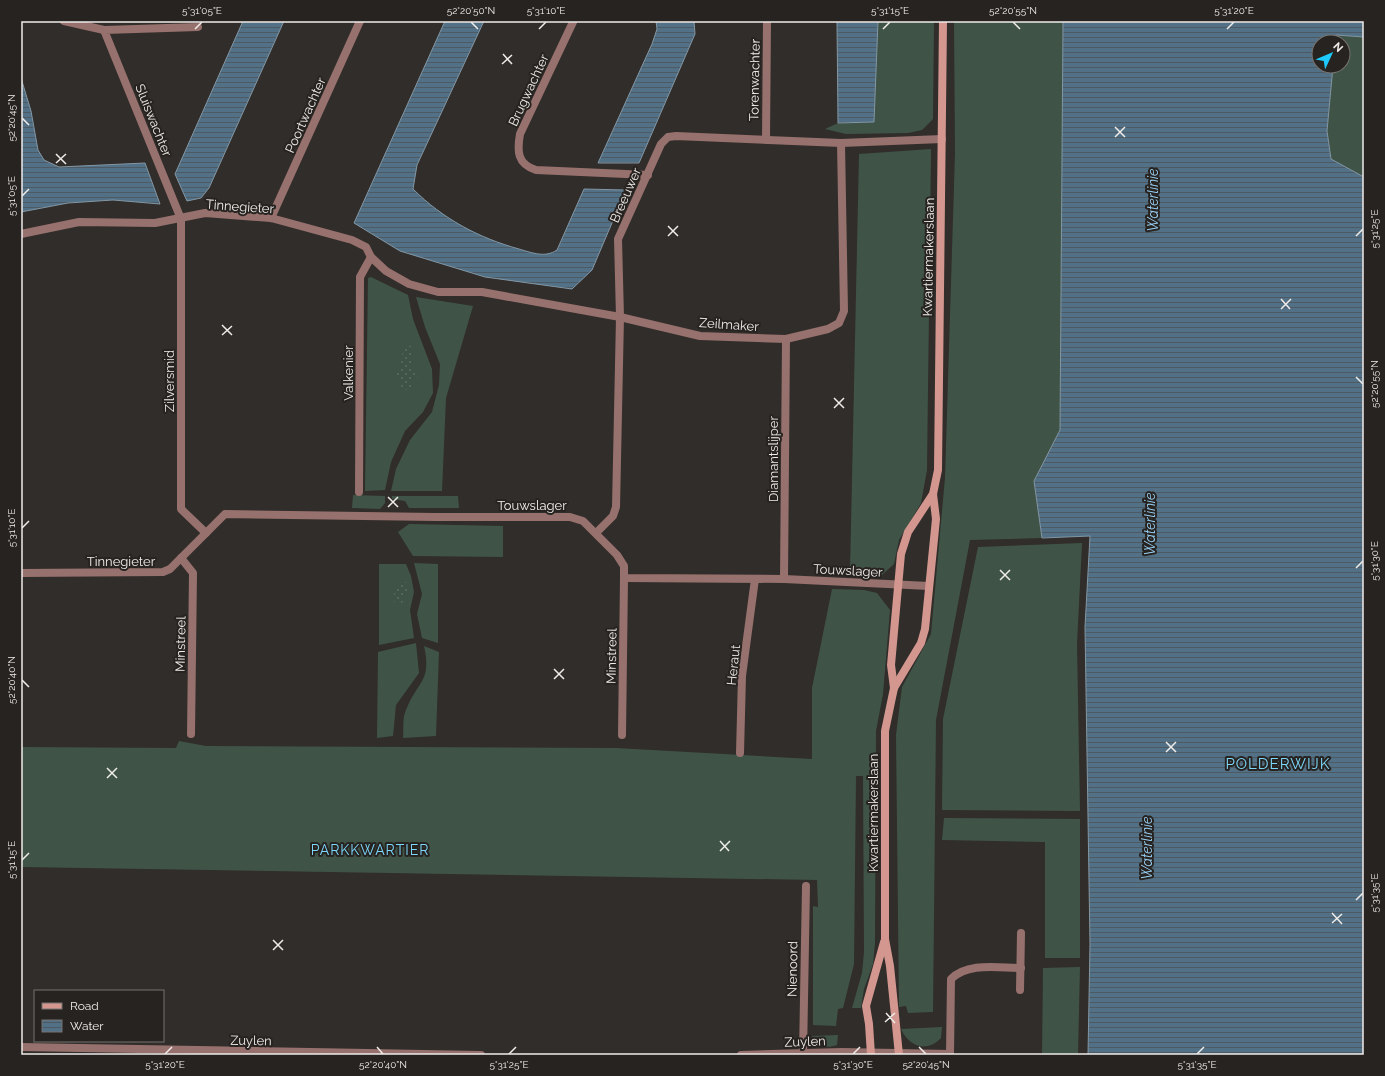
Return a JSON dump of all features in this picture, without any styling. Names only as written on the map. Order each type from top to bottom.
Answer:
[{"type":"main road","name":"Kwartiermakerslaan","points":[[899,1054],[890,966],[885,939],[885,731],[894,688],[923,636],[925,629],[936,519],[933,494],[938,470],[944,21]]},
{"type":"main road","name":"Kwartiermakerslaan","points":[[894,688],[891,665],[901,554],[908,532],[933,494]]},
{"type":"main road","name":"Kwartiermakerslaan","points":[[871,1054],[866,1006],[885,939]]},
{"type":"street","points":[[64,21],[104,30],[198,27]]},
{"type":"street","name":"Poortwachter","points":[[271,218],[360,21]]},
{"type":"street","name":"Torenwachter","points":[[766,139],[767,21]]},
{"type":"street","name":"Brugwachter","points":[[573,22],[520,134],[517,150],[520,157],[524,164],[536,170],[648,175]]},
{"type":"street","name":"Sluiswachter","points":[[104,30],[181,219]]},
{"type":"street","name":"Breeuwer","points":[[596,533],[613,516],[616,507],[620,317],[618,239],[661,144],[668,137],[676,136],[841,143],[942,139]]},
{"type":"street","name":"Zeilmaker","points":[[438,292],[482,292],[620,317],[700,336],[786,339],[828,329],[840,323],[844,311],[841,143]]},
{"type":"street","name":"Tinnegieter","points":[[21,234],[79,222],[155,223],[205,213],[271,218],[352,240],[366,247],[371,257],[386,271],[410,284],[438,292]]},
{"type":"street","name":"Zilversmid","points":[[181,219],[181,509],[206,533]]},
{"type":"street","name":"Valkenier","points":[[359,492],[360,277],[371,257]]},
{"type":"street","name":"Diamantslijper","points":[[784,578],[786,339]]},
{"type":"street","name":"Touwslager","points":[[206,533],[225,514],[570,517],[583,521],[621,560],[624,566],[624,578],[784,578],[929,586]]},
{"type":"street","name":"Tinnegieter","points":[[21,572],[156,573],[170,569],[206,533]]},
{"type":"street","name":"Minstreel","points":[[181,558],[193,573],[191,734]]},
{"type":"street","name":"Minstreel","points":[[622,735],[624,578]]},
{"type":"street","name":"Heraut","points":[[740,753],[742,676],[755,579]]},
{"type":"street","name":"Nienoord","points":[[803,1054],[806,886]]},
{"type":"street","points":[[1020,990],[1021,932]]},
{"type":"street","points":[[871,1054],[950,1055],[951,979],[958,972],[967,968],[1021,968]]},
{"type":"street","name":"Zuylen","points":[[21,1047],[404,1055],[481,1055]]},
{"type":"street","name":"Zuylen","points":[[741,1055],[871,1054]]},
{"type":"green space","points":[[878,21],[934,21],[933,119],[922,130],[908,133],[846,134],[825,129],[838,123],[874,122]]},
{"type":"green space","points":[[954,21],[1063,21],[1060,430],[1034,481],[1042,538],[970,540],[936,720],[933,1012],[908,1013],[906,1006],[899,1007],[896,735],[902,687],[931,634],[945,478],[955,153]]},
{"type":"green space","points":[[1351,36],[1364,37],[1364,177],[1331,159],[1327,131],[1332,74],[1351,74]]},
{"type":"green space","points":[[931,149],[927,470],[921,503],[899,540],[894,564],[882,575],[850,572],[859,154]]},
{"type":"green space","points":[[371,277],[408,295],[413,319],[432,369],[433,393],[423,412],[405,431],[391,462],[385,490],[365,491],[368,278]]},
{"type":"green space","points":[[416,297],[473,306],[446,398],[442,491],[391,491],[396,469],[410,440],[432,412],[439,385],[440,364],[425,327]]},
{"type":"green space","points":[[403,345],[412,346],[411,366],[418,373],[417,381],[413,381],[412,388],[409,391],[399,386],[399,380],[395,378],[397,369],[401,365]]},
{"type":"green space","points":[[353,495],[385,496],[385,503],[380,509],[352,508]]},
{"type":"green space","points":[[392,496],[458,496],[459,508],[409,508],[405,501],[392,499]]},
{"type":"green space","points":[[409,524],[503,526],[503,557],[413,556],[398,532]]},
{"type":"green space","points":[[1082,543],[1077,644],[1080,811],[942,810],[943,719],[978,547]]},
{"type":"green space","points":[[414,563],[438,564],[438,643],[422,638],[417,614],[422,594]]},
{"type":"green space","points":[[379,564],[406,564],[411,576],[414,592],[410,610],[414,638],[379,645]]},
{"type":"green space","points":[[406,582],[411,590],[405,595],[405,599],[402,603],[395,603],[393,599],[395,588]]},
{"type":"green space","points":[[832,589],[864,590],[877,593],[890,610],[883,694],[876,731],[875,943],[873,964],[864,989],[861,1008],[852,1008],[862,973],[864,952],[863,776],[856,776],[854,964],[843,1008],[838,1009],[836,1026],[813,1025],[813,906],[818,907],[817,880],[21,867],[21,747],[176,748],[179,741],[206,746],[616,748],[812,759],[812,688]]},
{"type":"green space","points":[[416,643],[419,673],[396,705],[393,736],[377,738],[378,652]]},
{"type":"green space","points":[[424,646],[439,652],[436,736],[403,738],[405,713],[425,674],[426,658]]},
{"type":"green space","points":[[944,818],[1080,819],[1080,958],[1045,958],[1045,842],[942,840]]},
{"type":"green space","points":[[1080,967],[1078,1055],[1042,1055],[1043,968]]},
{"type":"green space","points":[[942,1027],[941,1038],[936,1043],[924,1046],[913,1044],[904,1035],[901,1029]]},
{"type":"green space","points":[[838,1035],[837,1045],[831,1047],[815,1043],[812,1036]]},
{"type":"water","points":[[243,21],[284,21],[209,188],[201,198],[187,201],[175,174]]},
{"type":"water","points":[[445,21],[484,21],[417,165],[413,189],[449,218],[476,233],[504,244],[534,253],[543,254],[548,254],[557,250],[584,189],[626,190],[592,270],[572,289],[485,277],[400,251],[354,223]]},
{"type":"water","points":[[656,21],[694,21],[695,34],[639,163],[598,163],[652,44],[657,29]]},
{"type":"water","points":[[837,21],[878,21],[874,122],[838,123]]},
{"type":"water","name":"Waterlinie","points":[[1063,21],[1364,21],[1364,37],[1351,36],[1351,34],[1311,34],[1311,74],[1332,74],[1327,131],[1331,159],[1364,177],[1364,1055],[1088,1055],[1090,944],[1085,627],[1090,536],[1042,538],[1034,481],[1060,430]]},
{"type":"water","points":[[21,78],[31,111],[38,150],[44,160],[59,167],[145,163],[160,204],[113,200],[68,203],[21,212]]},
{"type":"district","name":"POLDERWIJK","points":[[1278,764]]},
{"type":"district","name":"PARKKWARTIER","points":[[370,850]]}]
